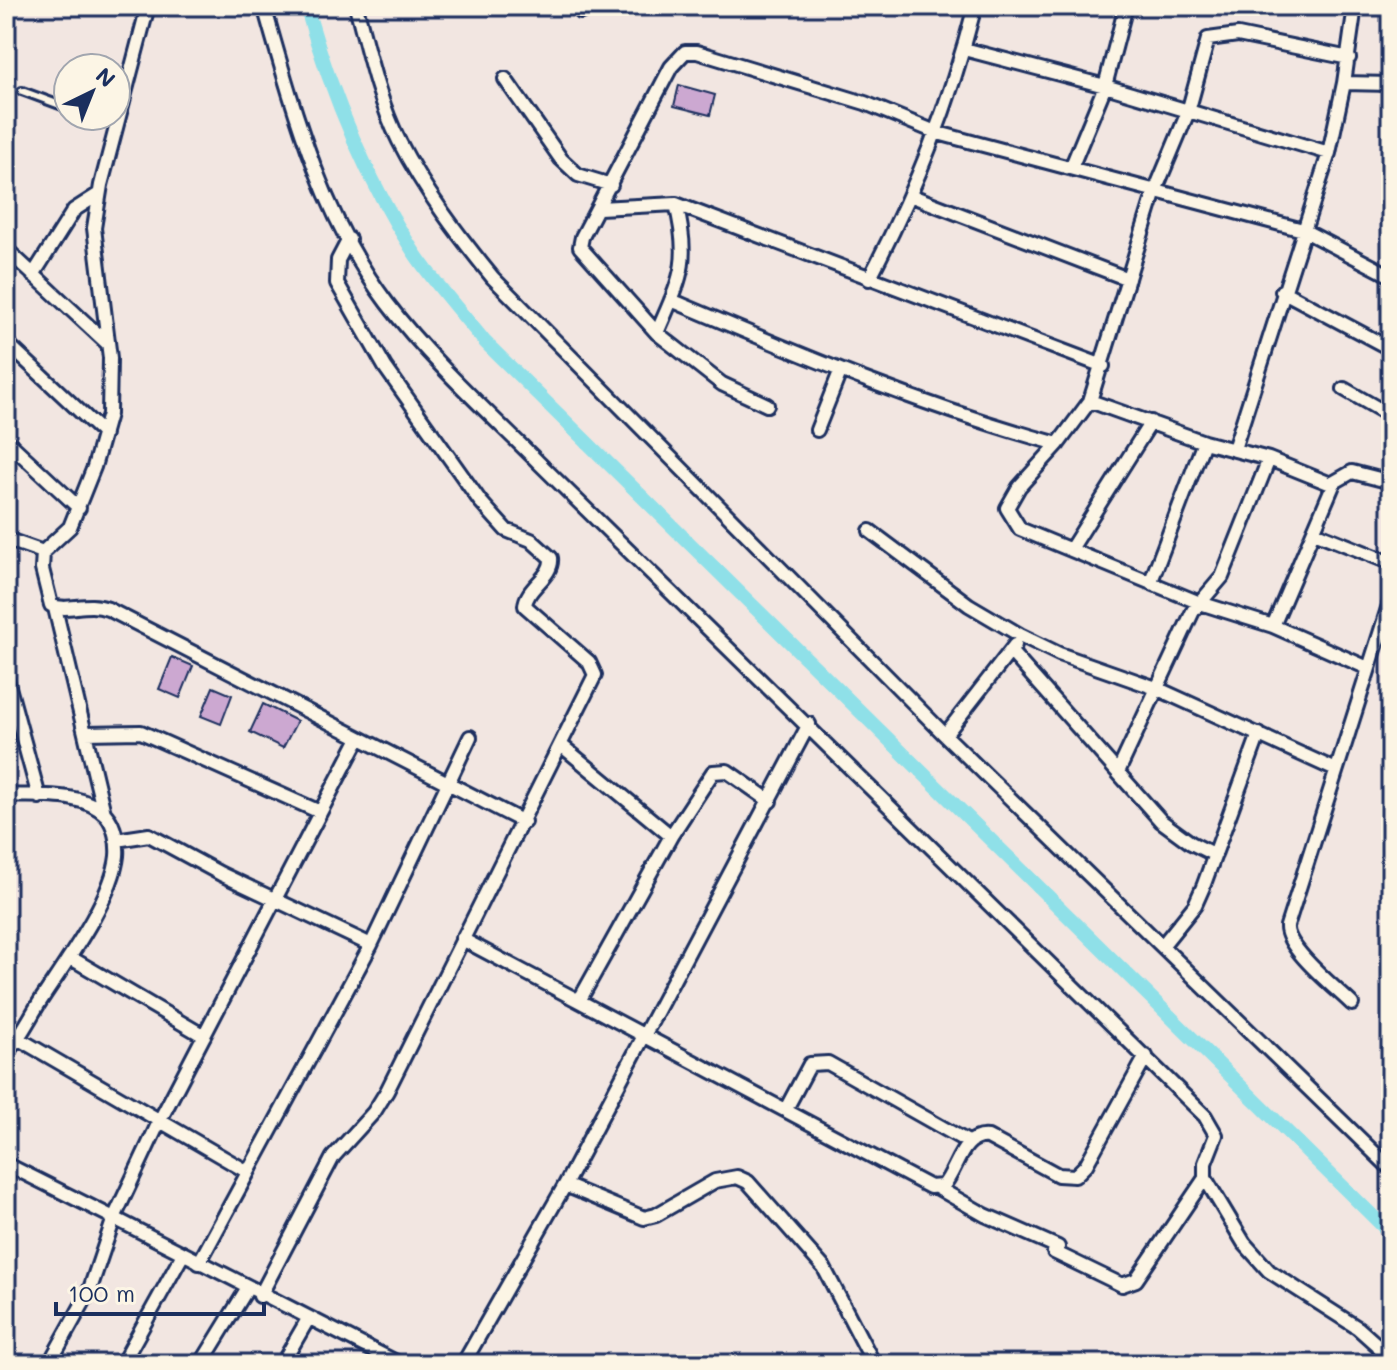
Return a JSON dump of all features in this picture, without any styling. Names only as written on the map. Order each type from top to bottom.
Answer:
[{"type":"street","points":[[132,66],[148,6]]},
{"type":"street","points":[[264,6],[302,136],[349,239],[387,303],[449,373],[1213,1125],[1216,1135],[1205,1163],[1205,1178],[1221,1209],[1255,1258],[1358,1328],[1377,1345],[1387,1364]]},
{"type":"street","points":[[356,6],[386,110],[399,141],[444,216],[473,254],[554,342],[945,735],[1391,1169]]},
{"type":"street","points":[[869,279],[912,196],[938,133],[975,6]]},
{"type":"street","points":[[1071,168],[1105,86],[1126,6]]},
{"type":"street","points":[[1234,449],[1282,291],[1329,153],[1349,58],[1355,6]]},
{"type":"street","points":[[1349,58],[1238,35],[1208,39],[1188,112],[1155,191],[1090,401],[1058,444],[1019,487],[1007,508],[1020,529],[1200,603],[1273,626],[1368,668]]},
{"type":"street","points":[[964,49],[1105,86],[1329,153]]},
{"type":"street","points":[[767,405],[722,384],[657,333],[582,251],[582,237],[671,67],[685,52],[697,52],[786,77],[938,133],[1303,230],[1391,276]]},
{"type":"street","points":[[505,79],[561,159],[578,175],[611,185]]},
{"type":"street","points":[[1344,83],[1391,84]]},
{"type":"street","points":[[43,552],[65,533],[79,508],[104,434],[111,401],[94,244],[99,194],[114,132]]},
{"type":"street","points":[[33,275],[74,210],[99,194]]},
{"type":"street","points":[[912,196],[1128,279]]},
{"type":"street","points":[[599,208],[676,204],[1103,366]]},
{"type":"street","points":[[657,333],[685,259],[676,204]]},
{"type":"street","points":[[260,1296],[333,1157],[374,1112],[387,1091],[595,675],[589,662],[525,606],[526,596],[550,568],[551,558],[531,540],[506,530],[480,501],[385,367],[337,283],[338,260],[349,239]]},
{"type":"street","points":[[6,249],[107,343]]},
{"type":"street","points":[[1282,291],[1391,349]]},
{"type":"street","points":[[671,300],[840,372],[960,417],[1058,444]]},
{"type":"street","points":[[6,342],[104,434]]},
{"type":"street","points":[[817,430],[840,372]]},
{"type":"street","points":[[1344,389],[1391,416]]},
{"type":"street","points":[[1090,401],[1204,442],[1269,459],[1323,482],[1334,483]]},
{"type":"street","points":[[1071,549],[1151,422]]},
{"type":"street","points":[[6,440],[79,508]]},
{"type":"street","points":[[1151,581],[1204,442]]},
{"type":"street","points":[[1118,772],[1156,688],[1200,603],[1215,590],[1222,577],[1269,459]]},
{"type":"street","points":[[1273,626],[1334,483],[1352,472],[1391,482]]},
{"type":"street","points":[[870,531],[969,605],[1020,635],[1059,654],[1156,688],[1336,770]]},
{"type":"street","points":[[1314,532],[1391,563]]},
{"type":"street","points":[[6,539],[43,552]]},
{"type":"street","points":[[6,1053],[19,1039],[71,958],[112,875],[116,840],[104,813],[55,608],[48,599],[43,552]]},
{"type":"street","points":[[1352,1004],[1294,947],[1286,933],[1391,599]]},
{"type":"street","points":[[55,608],[86,604],[108,609],[524,822]]},
{"type":"street","points":[[945,735],[1011,652],[1020,635]]},
{"type":"street","points":[[1011,652],[1161,821],[1191,843],[1215,855]]},
{"type":"street","points":[[6,676],[39,797]]},
{"type":"street","points":[[463,1364],[565,1185],[809,724]]},
{"type":"street","points":[[85,733],[141,732],[320,812]]},
{"type":"street","points":[[1162,946],[1195,905],[1259,734]]},
{"type":"street","points":[[199,1263],[371,945],[470,737]]},
{"type":"street","points":[[54,1355],[89,1292],[114,1218],[159,1122],[359,738]]},
{"type":"street","points":[[561,745],[671,836]]},
{"type":"street","points":[[579,1001],[671,836],[713,772],[719,769],[770,801]]},
{"type":"street","points":[[6,795],[78,800],[104,813]]},
{"type":"street","points":[[116,840],[149,835],[221,874],[276,897],[371,945]]},
{"type":"street","points":[[462,939],[1122,1285],[1136,1280],[1205,1178]]},
{"type":"street","points":[[71,958],[204,1036]]},
{"type":"street","points":[[19,1039],[248,1172]]},
{"type":"street","points":[[938,1188],[948,1180],[973,1137],[988,1137],[1058,1175],[1075,1176],[1086,1165],[1146,1056]]},
{"type":"street","points":[[786,1109],[810,1064],[828,1063],[968,1142]]},
{"type":"street","points":[[6,1164],[260,1296],[400,1364]]},
{"type":"street","points":[[565,1185],[644,1218],[656,1215],[724,1177],[748,1182],[824,1268],[874,1364]]},
{"type":"street","points":[[122,1364],[183,1254]]},
{"type":"street","points":[[201,1364],[247,1289]]},
{"type":"street","points":[[282,1364],[308,1319]]},
{"type":"street","points":[[363,1364],[371,1350]]},
{"type":"lane","points":[[22,91],[52,102]]},
{"type":"building","points":[[679,85],[715,95],[710,115],[674,106]]},
{"type":"building","points":[[172,657],[193,666],[180,698],[159,689]]},
{"type":"building","points":[[213,687],[232,695],[221,724],[201,716]]},
{"type":"building","points":[[263,704],[297,721],[283,748],[250,732]]},
{"type":"waterway","points":[[306,6],[350,133],[379,193],[421,263],[485,342],[1391,1234]]}]
